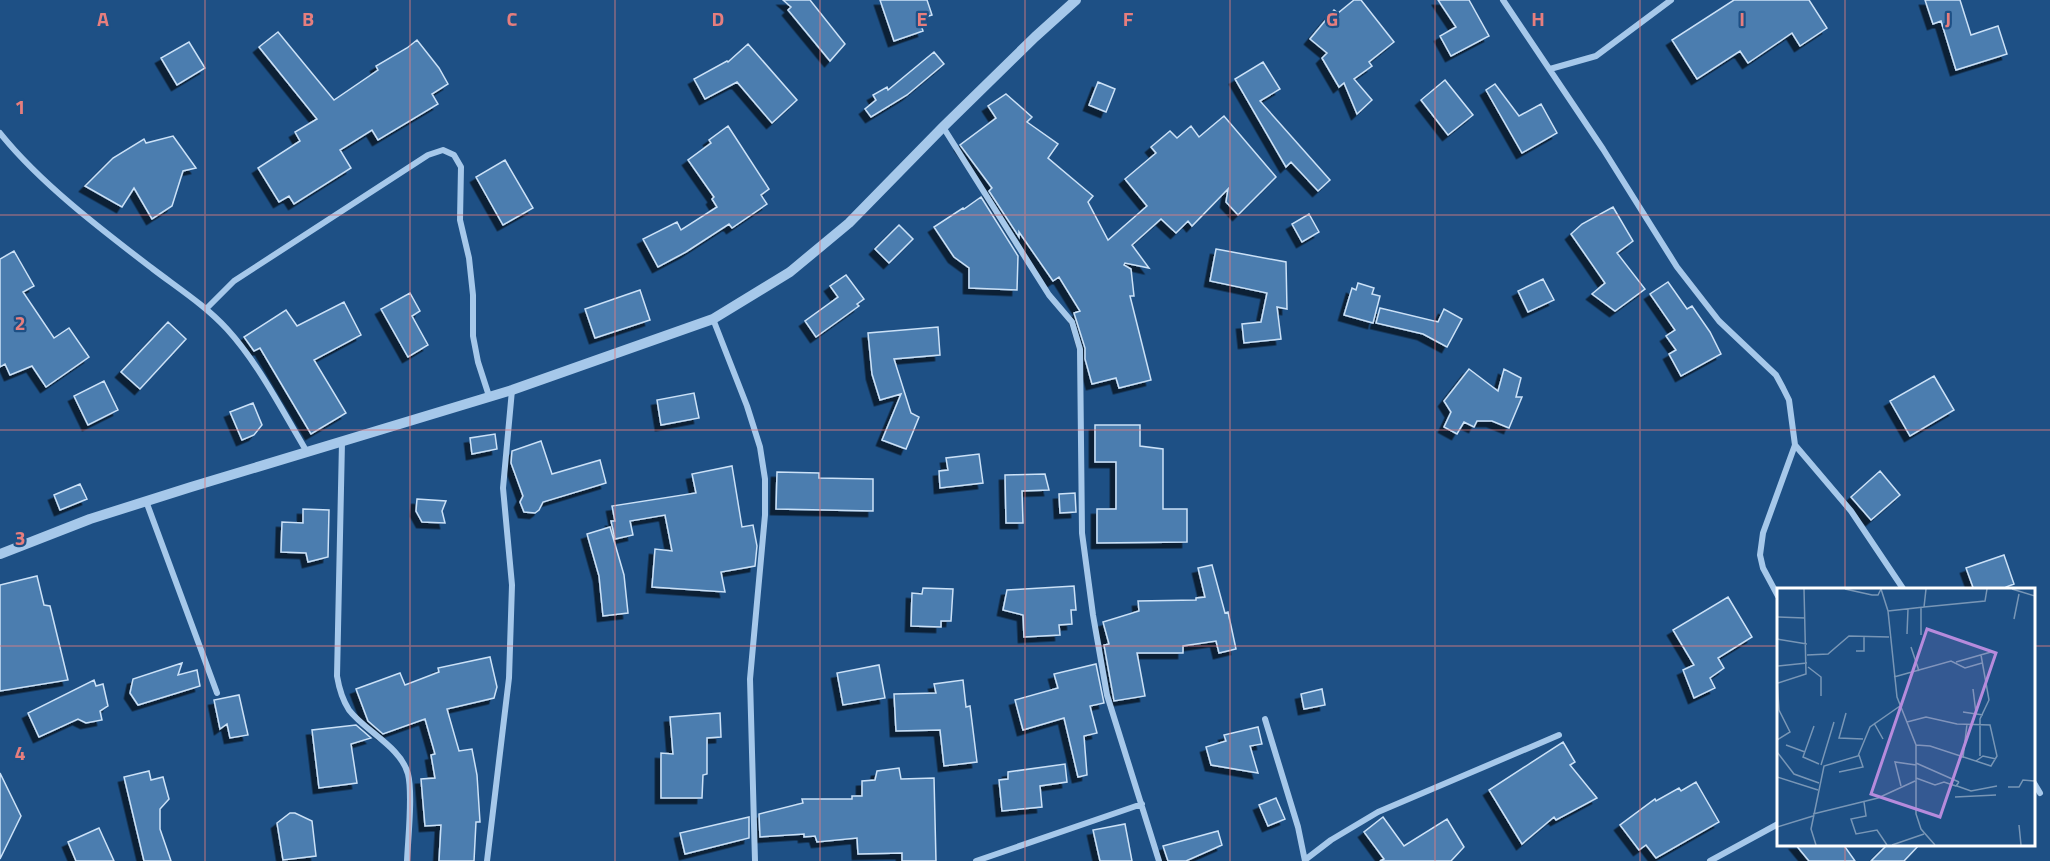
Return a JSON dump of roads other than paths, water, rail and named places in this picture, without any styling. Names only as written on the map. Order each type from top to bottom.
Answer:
[{"type":"street","points":[[0,554],[90,519],[512,390],[713,319],[790,272],[849,223],[943,127],[1076,0]]},
{"type":"street","points":[[1503,0],[1603,149],[1677,267],[1719,321],[1776,375],[1788,400],[1795,445],[1763,533],[1760,555],[1763,568],[1777,592]]},
{"type":"street","points":[[1550,69],[1596,56],[1671,0]]},
{"type":"street","points":[[943,127],[1049,295],[1072,322],[1080,349],[1082,533],[1093,615],[1107,695],[1159,861]]},
{"type":"street","points":[[0,133],[36,172],[108,235],[206,309],[227,330],[246,353],[307,452]]},
{"type":"street","points":[[206,309],[234,281],[419,161],[443,150],[453,154],[461,167],[460,220],[469,258],[473,295],[473,336],[478,362],[489,396]]},
{"type":"street","points":[[713,319],[747,406],[760,447],[765,479],[765,515],[750,679],[755,861]]},
{"type":"street","points":[[487,861],[509,678],[512,585],[502,488],[512,390]]},
{"type":"street","points":[[342,442],[337,675],[343,700],[351,712],[399,757],[408,774],[410,787],[407,861]]},
{"type":"street","points":[[1795,445],[1851,511],[1903,588]]},
{"type":"street","points":[[147,501],[217,693]]},
{"type":"street","points":[[1265,719],[1298,827],[1305,860],[1331,840],[1378,812],[1559,735]]},
{"type":"street","points":[[2035,785],[2040,793]]},
{"type":"street","points":[[976,861],[1142,804]]},
{"type":"street","points":[[1710,861],[1777,825]]}]
